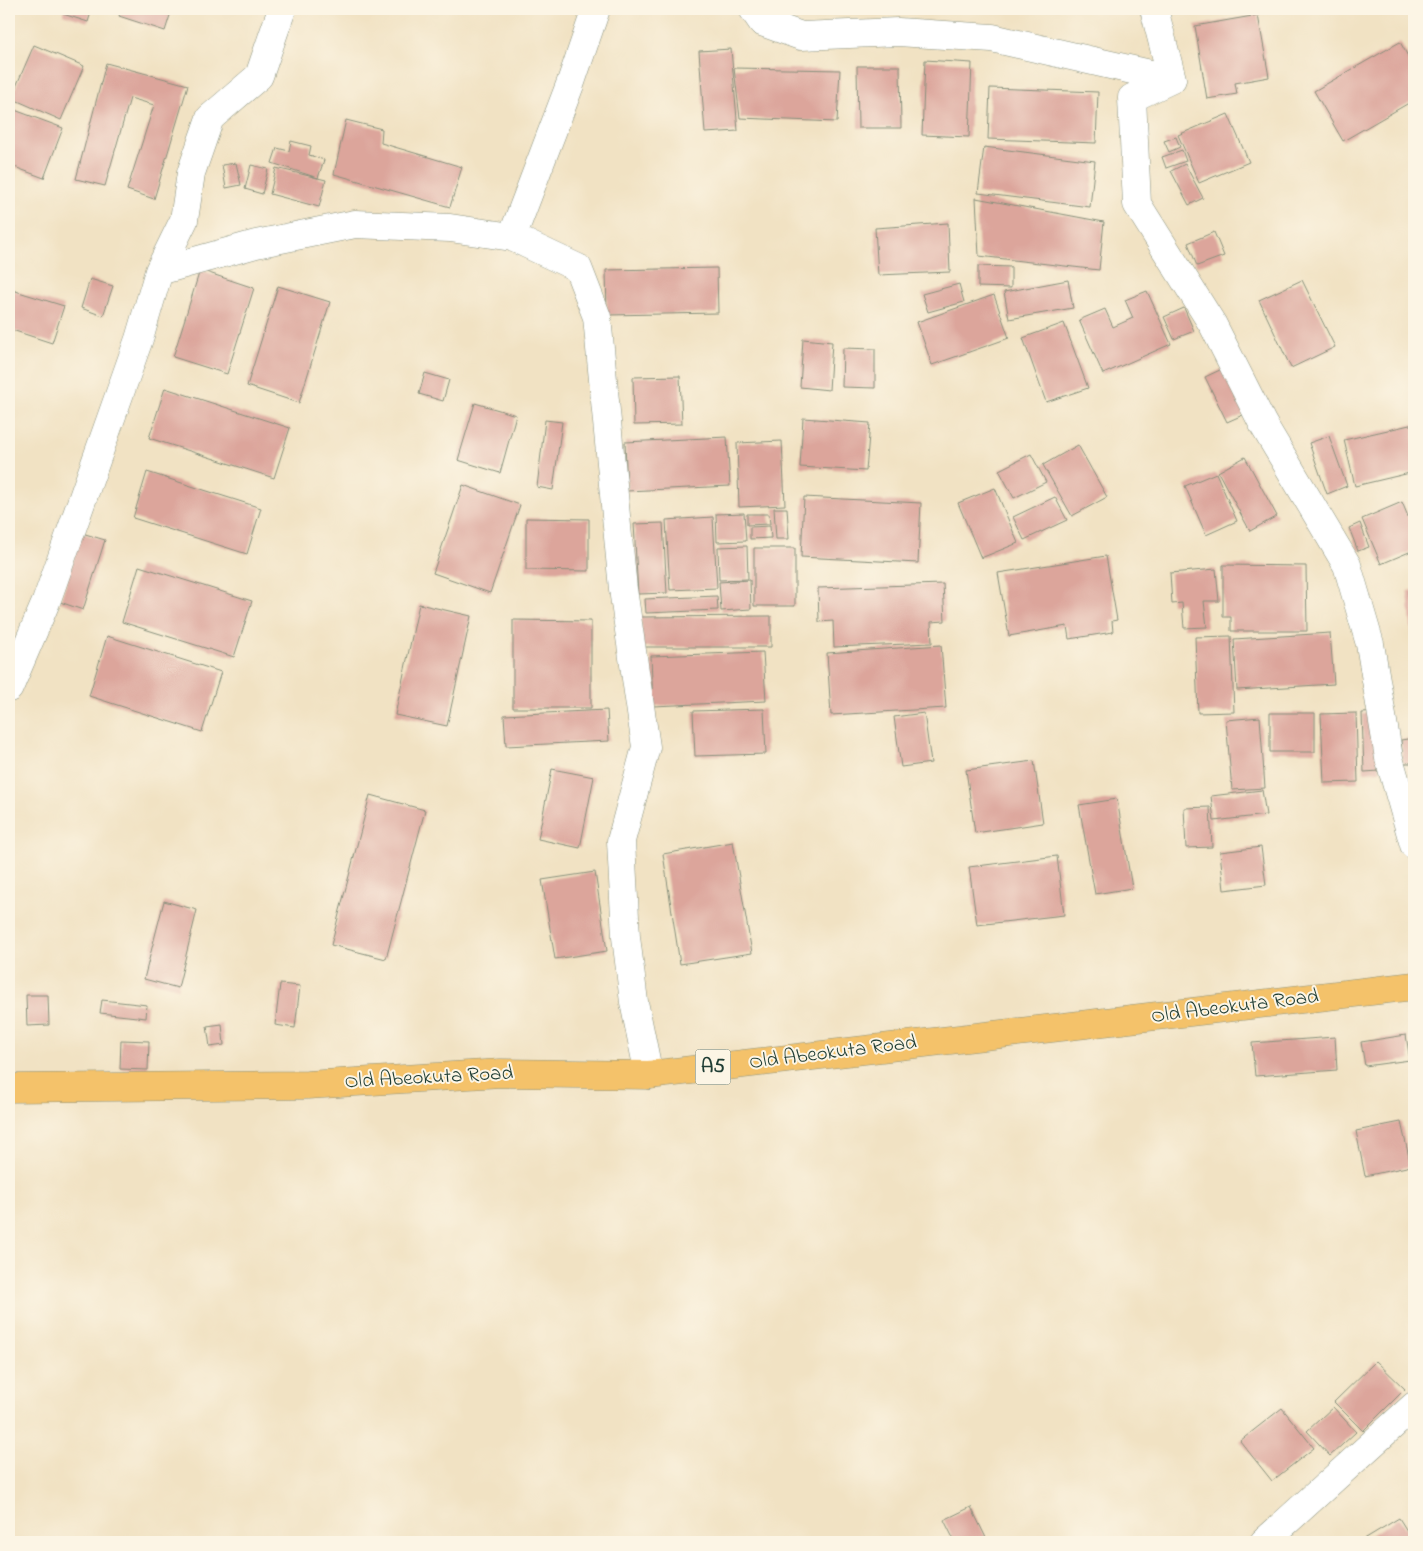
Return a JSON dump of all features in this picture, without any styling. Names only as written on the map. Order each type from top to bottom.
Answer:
[{"type":"highway","name":"Old Abeokuta Road","points":[[9,1088],[307,1085],[501,1073],[649,1074],[1414,986]]},
{"type":"street","points":[[9,688],[46,602],[139,339],[159,271],[184,220],[191,172],[210,118],[258,76],[282,9]]},
{"type":"street","points":[[512,237],[571,82],[596,9]]},
{"type":"street","points":[[753,9],[762,22],[801,36],[898,32],[992,38],[1172,79]]},
{"type":"street","points":[[1154,9],[1172,79]]},
{"type":"street","points":[[1172,79],[1132,98],[1137,204],[1214,325],[1263,424],[1347,565],[1370,644],[1389,758],[1414,845]]},
{"type":"street","points":[[159,271],[256,244],[356,224],[450,228],[512,237],[578,268],[597,317],[623,588],[646,747],[621,841],[626,937],[634,1002],[649,1074]]},
{"type":"street","points":[[1264,1542],[1414,1406]]},
{"type":"building","points":[[65,9],[92,9],[88,22],[63,14]]},
{"type":"building","points":[[122,9],[172,9],[165,31],[119,16]]},
{"type":"building","points":[[1258,15],[1269,77],[1235,83],[1237,94],[1207,99],[1195,26]]},
{"type":"building","points":[[1400,42],[1414,67],[1414,100],[1343,141],[1314,91]]},
{"type":"building","points":[[34,45],[84,66],[61,120],[11,98]]},
{"type":"building","points":[[731,49],[738,131],[705,133],[699,51]]},
{"type":"building","points":[[925,60],[972,63],[969,137],[922,135]]},
{"type":"building","points":[[106,63],[188,85],[154,199],[127,190],[154,105],[130,98],[105,186],[76,179]]},
{"type":"building","points":[[857,66],[900,66],[901,128],[858,128]]},
{"type":"building","points":[[734,68],[840,70],[837,122],[740,118]]},
{"type":"building","points":[[990,88],[1098,92],[1096,143],[988,139]]},
{"type":"building","points":[[12,109],[63,128],[44,178],[9,165],[9,117]]},
{"type":"building","points":[[1228,114],[1249,162],[1199,183],[1178,135]]},
{"type":"building","points":[[346,120],[382,129],[381,143],[462,167],[450,207],[334,174]]},
{"type":"building","points":[[1176,137],[1180,147],[1169,152],[1164,141]]},
{"type":"building","points":[[291,141],[311,146],[309,155],[324,160],[318,178],[272,163],[277,148],[289,151]]},
{"type":"building","points":[[984,147],[1095,161],[1090,207],[978,193]]},
{"type":"building","points":[[1182,150],[1186,161],[1166,168],[1162,157]]},
{"type":"building","points":[[236,163],[241,185],[226,188],[222,165]]},
{"type":"building","points":[[1185,164],[1203,198],[1189,205],[1171,171]]},
{"type":"building","points":[[251,165],[268,169],[262,194],[245,189]]},
{"type":"building","points":[[276,168],[326,180],[319,207],[270,194]]},
{"type":"building","points":[[976,198],[1104,222],[1099,270],[979,256]]},
{"type":"building","points":[[948,223],[950,272],[878,275],[875,228]]},
{"type":"building","points":[[1214,232],[1224,256],[1197,266],[1188,243]]},
{"type":"building","points":[[978,266],[1011,267],[1011,288],[978,287]]},
{"type":"building","points":[[717,268],[718,313],[607,315],[606,270]]},
{"type":"building","points":[[200,270],[254,288],[227,374],[173,357]]},
{"type":"building","points":[[90,279],[113,286],[103,316],[81,308]]},
{"type":"building","points":[[1068,280],[1073,308],[1009,319],[1004,292]]},
{"type":"building","points":[[1302,280],[1335,347],[1291,368],[1259,300]]},
{"type":"building","points":[[959,284],[964,302],[928,312],[922,294]]},
{"type":"building","points":[[278,286],[330,302],[299,403],[247,386]]},
{"type":"building","points":[[9,289],[64,306],[52,343],[9,329]]},
{"type":"building","points":[[1147,291],[1171,344],[1103,374],[1079,320],[1105,309],[1113,327],[1133,318],[1125,300]]},
{"type":"building","points":[[994,295],[1009,338],[932,365],[917,322]]},
{"type":"building","points":[[1184,308],[1194,331],[1174,339],[1164,317]]},
{"type":"building","points":[[1064,323],[1088,388],[1046,402],[1023,338]]},
{"type":"building","points":[[803,339],[832,342],[829,390],[800,387]]},
{"type":"building","points":[[843,348],[875,349],[875,388],[842,387]]},
{"type":"building","points":[[1222,369],[1245,414],[1227,422],[1205,377]]},
{"type":"building","points":[[425,373],[449,380],[443,401],[419,394]]},
{"type":"building","points":[[680,376],[682,424],[634,425],[633,377]]},
{"type":"building","points":[[165,388],[290,428],[274,478],[149,438]]},
{"type":"building","points":[[475,403],[516,415],[500,473],[458,460]]},
{"type":"building","points":[[803,418],[870,423],[866,471],[800,467]]},
{"type":"building","points":[[545,420],[562,422],[553,490],[537,487]]},
{"type":"building","points":[[1414,424],[1414,472],[1355,486],[1344,440]]},
{"type":"building","points":[[1329,436],[1347,486],[1327,494],[1309,443]]},
{"type":"building","points":[[727,437],[730,486],[627,491],[625,442]]},
{"type":"building","points":[[782,441],[785,505],[739,507],[737,443]]},
{"type":"building","points":[[1078,445],[1107,497],[1072,516],[1043,465]]},
{"type":"building","points":[[1031,454],[1046,482],[1014,498],[999,470]]},
{"type":"building","points":[[1245,457],[1277,516],[1250,531],[1218,472]]},
{"type":"building","points":[[147,472],[261,508],[247,554],[133,518]]},
{"type":"building","points":[[1216,473],[1237,521],[1206,535],[1185,486]]},
{"type":"building","points":[[463,485],[520,505],[490,593],[433,573]]},
{"type":"building","points":[[995,488],[1018,543],[981,558],[958,503]]},
{"type":"building","points":[[804,497],[921,503],[918,563],[801,557]]},
{"type":"building","points":[[1055,497],[1067,520],[1024,540],[1013,517]]},
{"type":"building","points":[[1402,502],[1414,531],[1414,550],[1381,564],[1362,519]]},
{"type":"building","points":[[774,508],[787,508],[789,539],[776,539]]},
{"type":"building","points":[[744,513],[746,541],[717,542],[716,514]]},
{"type":"building","points":[[747,514],[769,514],[770,524],[747,525]]},
{"type":"building","points":[[713,517],[717,588],[670,590],[666,520]]},
{"type":"building","points":[[526,518],[589,519],[589,571],[526,570]]},
{"type":"building","points":[[663,523],[667,593],[638,594],[634,524]]},
{"type":"building","points":[[1360,523],[1369,547],[1358,551],[1349,528]]},
{"type":"building","points":[[770,526],[771,538],[750,539],[750,527]]},
{"type":"building","points":[[82,533],[105,540],[83,610],[60,602]]},
{"type":"building","points":[[747,546],[748,579],[719,580],[718,547]]},
{"type":"building","points":[[754,548],[795,548],[795,606],[754,606]]},
{"type":"building","points":[[1106,556],[1117,620],[1112,621],[1113,632],[1069,639],[1067,626],[1009,636],[998,573]]},
{"type":"building","points":[[1223,565],[1306,566],[1307,631],[1231,631],[1231,617],[1223,617]]},
{"type":"building","points":[[139,566],[252,601],[234,657],[122,622]]},
{"type":"building","points":[[1216,569],[1219,601],[1204,601],[1207,627],[1184,628],[1182,603],[1172,604],[1170,573]]},
{"type":"building","points":[[750,580],[751,609],[721,611],[719,582]]},
{"type":"building","points":[[943,584],[945,621],[931,622],[932,643],[834,647],[833,621],[819,622],[818,588]]},
{"type":"building","points":[[1414,590],[1414,638],[1412,638],[1408,591]]},
{"type":"building","points":[[717,596],[718,610],[646,613],[645,599]]},
{"type":"building","points":[[419,604],[471,616],[447,726],[395,715]]},
{"type":"building","points":[[771,616],[771,647],[642,647],[641,617]]},
{"type":"building","points":[[513,620],[591,621],[591,708],[513,708]]},
{"type":"building","points":[[1330,633],[1334,684],[1237,690],[1234,639]]},
{"type":"building","points":[[107,636],[221,672],[202,732],[89,696]]},
{"type":"building","points":[[1231,636],[1234,712],[1198,713],[1195,637]]},
{"type":"building","points":[[941,645],[946,708],[831,715],[827,653]]},
{"type":"building","points":[[763,652],[766,701],[653,706],[651,656]]},
{"type":"building","points":[[764,709],[766,754],[695,756],[693,711]]},
{"type":"building","points":[[607,710],[609,741],[506,746],[504,715]]},
{"type":"building","points":[[1379,712],[1380,771],[1364,772],[1362,713]]},
{"type":"building","points":[[924,713],[931,763],[901,767],[894,717]]},
{"type":"building","points":[[1270,713],[1315,713],[1315,752],[1270,752]]},
{"type":"building","points":[[1356,713],[1358,782],[1324,783],[1321,714]]},
{"type":"building","points":[[1260,717],[1265,788],[1232,790],[1226,720]]},
{"type":"building","points":[[1414,738],[1414,763],[1403,763],[1401,740]]},
{"type":"building","points":[[1034,761],[1043,823],[975,833],[966,770]]},
{"type":"building","points":[[552,769],[594,777],[580,848],[538,839]]},
{"type":"building","points":[[1262,790],[1266,815],[1214,821],[1211,796]]},
{"type":"building","points":[[370,795],[425,810],[386,959],[331,945]]},
{"type":"building","points":[[1117,799],[1132,888],[1095,894],[1079,805]]},
{"type":"building","points":[[1210,807],[1212,847],[1186,848],[1184,808]]},
{"type":"building","points":[[733,842],[752,953],[680,964],[663,854]]},
{"type":"building","points":[[1261,847],[1266,885],[1224,890],[1220,852]]},
{"type":"building","points":[[1057,856],[1064,915],[977,925],[969,867]]},
{"type":"building","points":[[595,872],[607,951],[555,959],[542,880]]},
{"type":"building","points":[[164,901],[197,910],[178,988],[144,979]]},
{"type":"building","points":[[280,984],[300,986],[295,1028],[275,1025]]},
{"type":"building","points":[[26,995],[48,995],[49,1025],[27,1026]]},
{"type":"building","points":[[102,1000],[147,1005],[146,1018],[100,1013]]},
{"type":"building","points":[[222,1024],[224,1045],[210,1047],[207,1026]]},
{"type":"building","points":[[1406,1035],[1410,1060],[1365,1066],[1361,1042]]},
{"type":"building","points":[[1335,1037],[1337,1070],[1255,1076],[1252,1043]]},
{"type":"building","points":[[121,1040],[149,1041],[148,1070],[120,1069]]},
{"type":"building","points":[[1401,1122],[1411,1166],[1365,1176],[1356,1131]]},
{"type":"building","points":[[1376,1361],[1405,1389],[1363,1431],[1334,1402]]},
{"type":"building","points":[[1333,1407],[1356,1432],[1330,1456],[1307,1431]]},
{"type":"building","points":[[1282,1408],[1314,1448],[1272,1481],[1240,1441]]},
{"type":"building","points":[[971,1507],[988,1542],[955,1542],[944,1520]]},
{"type":"building","points":[[1399,1518],[1414,1542],[1361,1541]]}]
